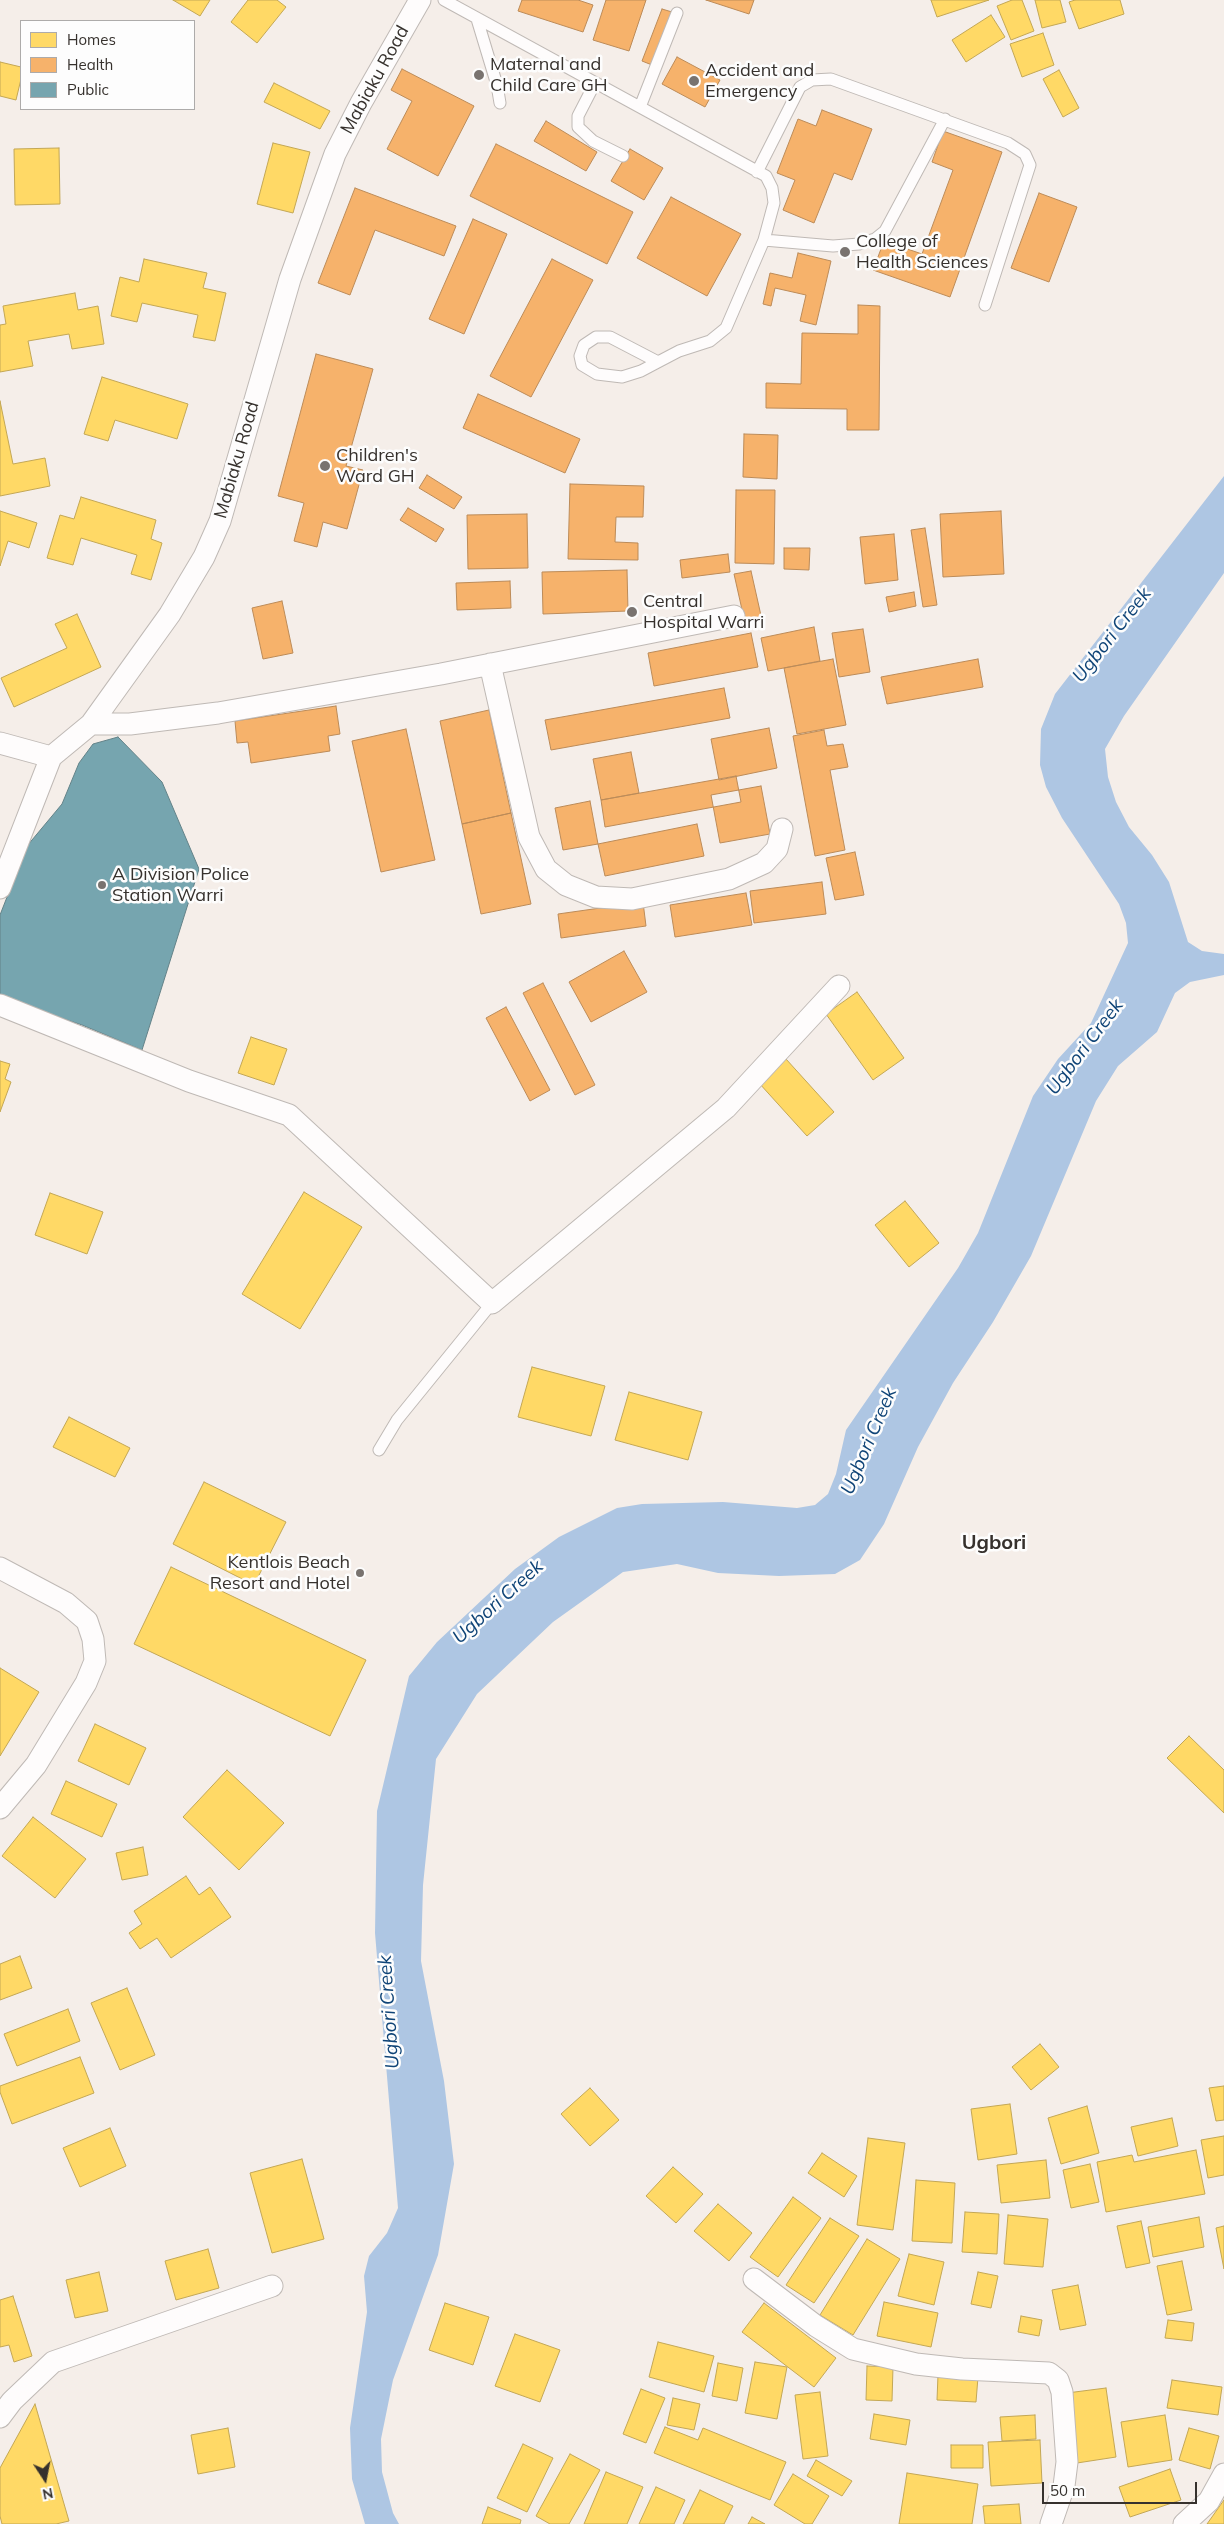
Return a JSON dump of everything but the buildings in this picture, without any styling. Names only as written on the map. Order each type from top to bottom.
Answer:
[{"type":"street","name":"Mabiaku Road","points":[[0,888],[51,757],[91,724],[170,614],[204,557],[220,521],[290,279],[335,154],[420,0]]},
{"type":"street","points":[[91,724],[130,724],[218,713],[490,664],[734,616]]},
{"type":"street","points":[[490,664],[529,837],[546,869],[566,885],[596,897],[632,899],[729,878],[764,863],[777,849],[782,829]]},
{"type":"street","points":[[0,743],[51,757]]},
{"type":"street","points":[[0,1005],[189,1081],[289,1115],[492,1303],[726,1108],[839,986]]},
{"type":"street","points":[[0,1568],[66,1603],[87,1621],[93,1639],[95,1661],[86,1683],[36,1765],[0,1808]]},
{"type":"street","points":[[754,2279],[816,2326],[853,2349],[916,2364],[962,2369],[1050,2373],[1058,2380],[1062,2392],[1067,2462],[1064,2486],[1051,2524]]},
{"type":"street","points":[[0,2417],[12,2401],[53,2362],[272,2286]]},
{"type":"street","points":[[1184,2524],[1209,2501],[1224,2474]]},
{"type":"lane","points":[[444,0],[766,176],[772,188],[774,203],[764,240],[726,328],[710,341],[679,351],[641,371],[622,377],[597,374],[582,366],[580,356],[584,345],[596,337],[610,337],[658,362]]},
{"type":"lane","points":[[640,107],[677,13]]},
{"type":"lane","points":[[477,19],[497,85],[500,102]]},
{"type":"lane","points":[[757,172],[800,87],[812,80],[831,79],[945,119],[1008,144],[1025,154],[1030,165],[985,305]]},
{"type":"lane","points":[[595,83],[578,116],[578,127],[593,141],[623,156]]},
{"type":"lane","points":[[764,240],[833,246],[859,244],[875,239],[885,231],[945,119]]},
{"type":"lane","points":[[379,1450],[397,1420],[492,1303]]},
{"type":"water","name":"Ugbori Creek","points":[[1224,476],[1224,573],[1124,716],[1105,749],[1108,777],[1116,802],[1129,827],[1152,855],[1169,882],[1188,942],[1202,951],[1224,954],[1224,975],[1190,982],[1175,993],[1157,1032],[1118,1066],[1096,1101],[1031,1256],[993,1322],[953,1383],[918,1447],[884,1524],[860,1560],[835,1574],[779,1576],[718,1573],[677,1564],[623,1572],[553,1622],[477,1694],[436,1759],[423,1885],[421,1961],[444,2081],[454,2164],[438,2255],[393,2380],[381,2439],[382,2472],[393,2513],[399,2524],[365,2524],[352,2479],[350,2428],[367,2312],[364,2276],[369,2256],[387,2233],[398,2208],[375,1933],[377,1811],[409,1676],[437,1642],[515,1569],[559,1537],[617,1508],[642,1504],[723,1502],[797,1508],[815,1505],[828,1494],[836,1474],[846,1430],[958,1268],[978,1233],[1033,1096],[1058,1059],[1091,1023],[1128,943],[1126,923],[1119,904],[1062,818],[1046,787],[1040,765],[1041,729],[1055,694]]},
{"type":"place","name":"Maternal and Child Care GH","points":[[479,75]]},
{"type":"place","name":"Accident and Emergency","points":[[694,81]]},
{"type":"place","name":"College of Health Sciences","points":[[845,252]]},
{"type":"place","name":"Children's Ward GH","points":[[325,466]]},
{"type":"place","name":"Central Hospital Warri","points":[[632,612]]},
{"type":"place","name":"A Division Police Station Warri","points":[[102,885]]},
{"type":"place","name":"Kentlois Beach Resort and Hotel","points":[[360,1573]]},
{"type":"district","name":"Ugbori","points":[[994,1543]]}]
